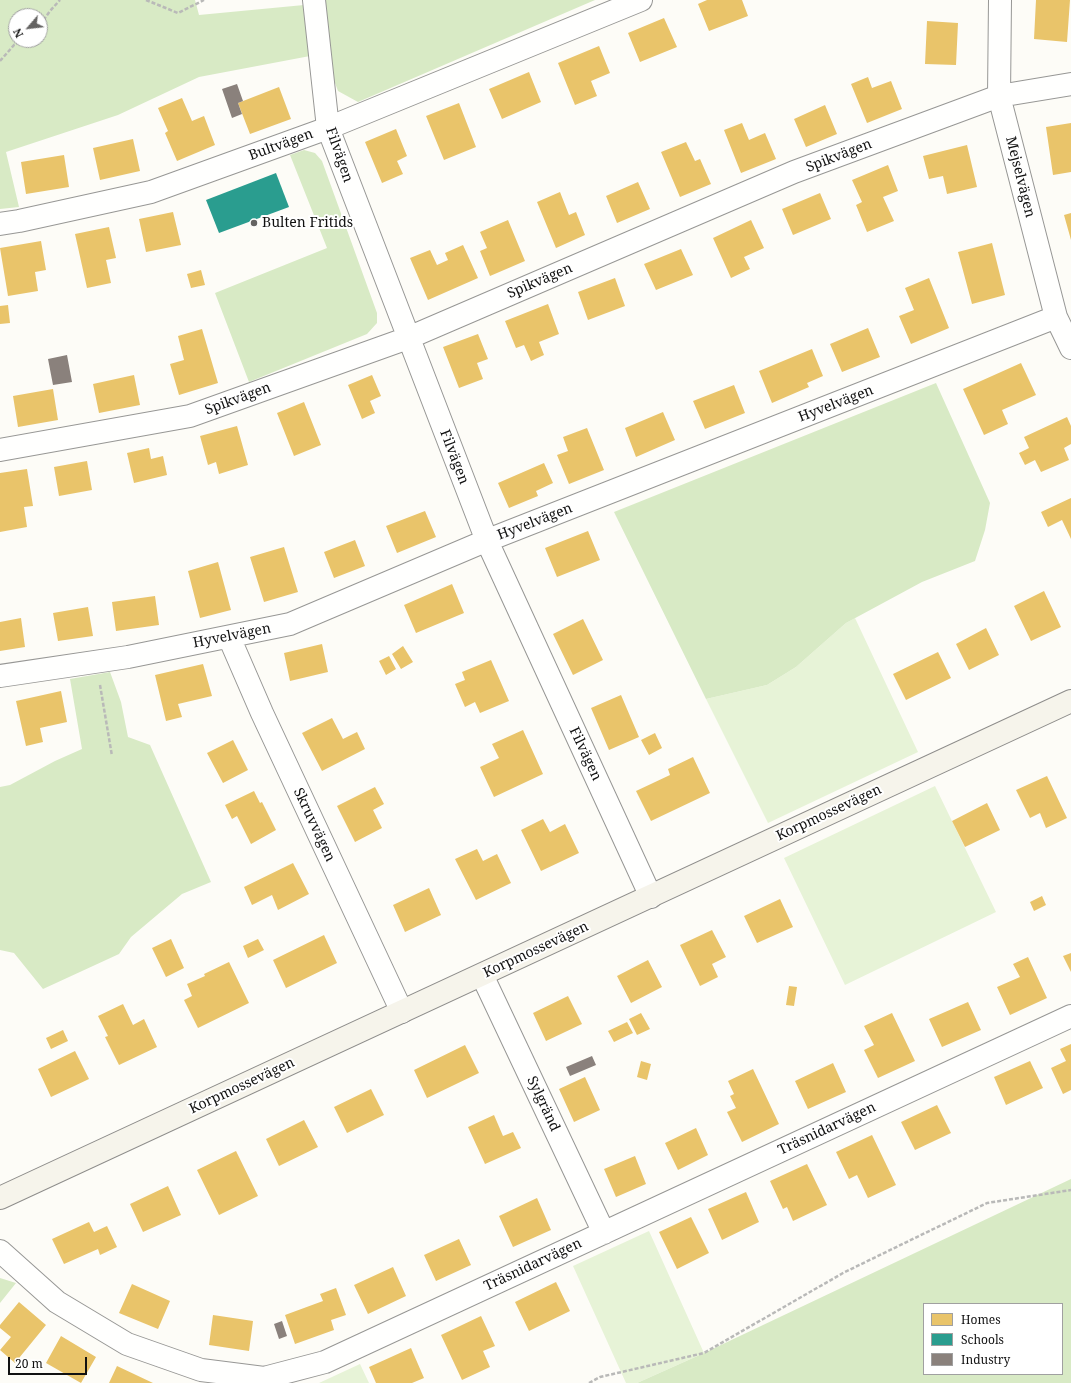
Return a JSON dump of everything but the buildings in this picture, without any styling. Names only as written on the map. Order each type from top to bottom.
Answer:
[{"type":"street","name":"Filvägen","points":[[314,0],[328,128],[487,541],[651,897]]},
{"type":"street","name":"Bultvägen","points":[[0,224],[151,192],[328,128],[641,0]]},
{"type":"street","name":"Mejselvägen","points":[[1000,0],[999,96],[1056,317],[1071,348]]},
{"type":"street","name":"Spikvägen","points":[[0,450],[190,416],[408,338],[794,172],[999,96],[1071,84]]},
{"type":"street","name":"Hyvelvägen","points":[[0,676],[128,657],[290,624],[487,541],[1056,317]]},
{"type":"street","name":"Skruvvägen","points":[[229,637],[262,713],[402,1012]]},
{"type":"street","name":"Korpmossevägen","points":[[0,1198],[1071,701]]},
{"type":"street","name":"Sylgränd","points":[[482,975],[604,1233]]},
{"type":"street","name":"Träsnidarvägen","points":[[0,1251],[57,1302],[128,1344],[201,1370],[264,1378],[325,1362],[1071,1016]]},
{"type":"path","points":[[48,14],[60,0]]},
{"type":"path","points":[[146,0],[178,13],[204,0]]},
{"type":"path","points":[[0,61],[11,48]]},
{"type":"path","points":[[95,662],[112,756]]},
{"type":"path","points":[[589,1383],[600,1377],[704,1353],[843,1273],[987,1203],[1071,1190]]},
{"type":"green space","points":[[0,0],[195,0],[199,15],[304,5],[310,56],[199,77],[118,115],[6,152],[19,207],[0,209]]},
{"type":"green space","points":[[324,0],[595,0],[358,102],[338,91],[332,75]]},
{"type":"green space","points":[[304,150],[315,153],[322,161],[377,313],[377,323],[367,334],[249,382],[215,293],[327,248],[290,155]]},
{"type":"green space","points":[[936,383],[990,503],[985,530],[975,561],[922,582],[846,623],[796,667],[767,685],[706,699],[614,512]]},
{"type":"green space","points":[[855,618],[918,752],[768,823],[706,699],[767,685],[796,667],[846,623]]},
{"type":"green space","points":[[110,672],[121,702],[128,737],[150,745],[211,882],[182,894],[131,937],[119,954],[43,989],[14,953],[0,950],[0,787],[10,785],[55,761],[82,749],[70,679]]},
{"type":"green space","points":[[935,786],[996,912],[845,985],[784,858]]},
{"type":"green space","points":[[1071,1179],[1071,1383],[637,1383],[704,1353]]},
{"type":"green space","points":[[649,1231],[704,1353],[637,1383],[626,1383],[573,1266]]},
{"type":"green space","points":[[0,1278],[16,1283],[0,1303]]},
{"type":"green space","points":[[360,1364],[369,1383],[319,1383]]},
{"type":"place","name":"Bulten Fritids","points":[[254,223]]}]
